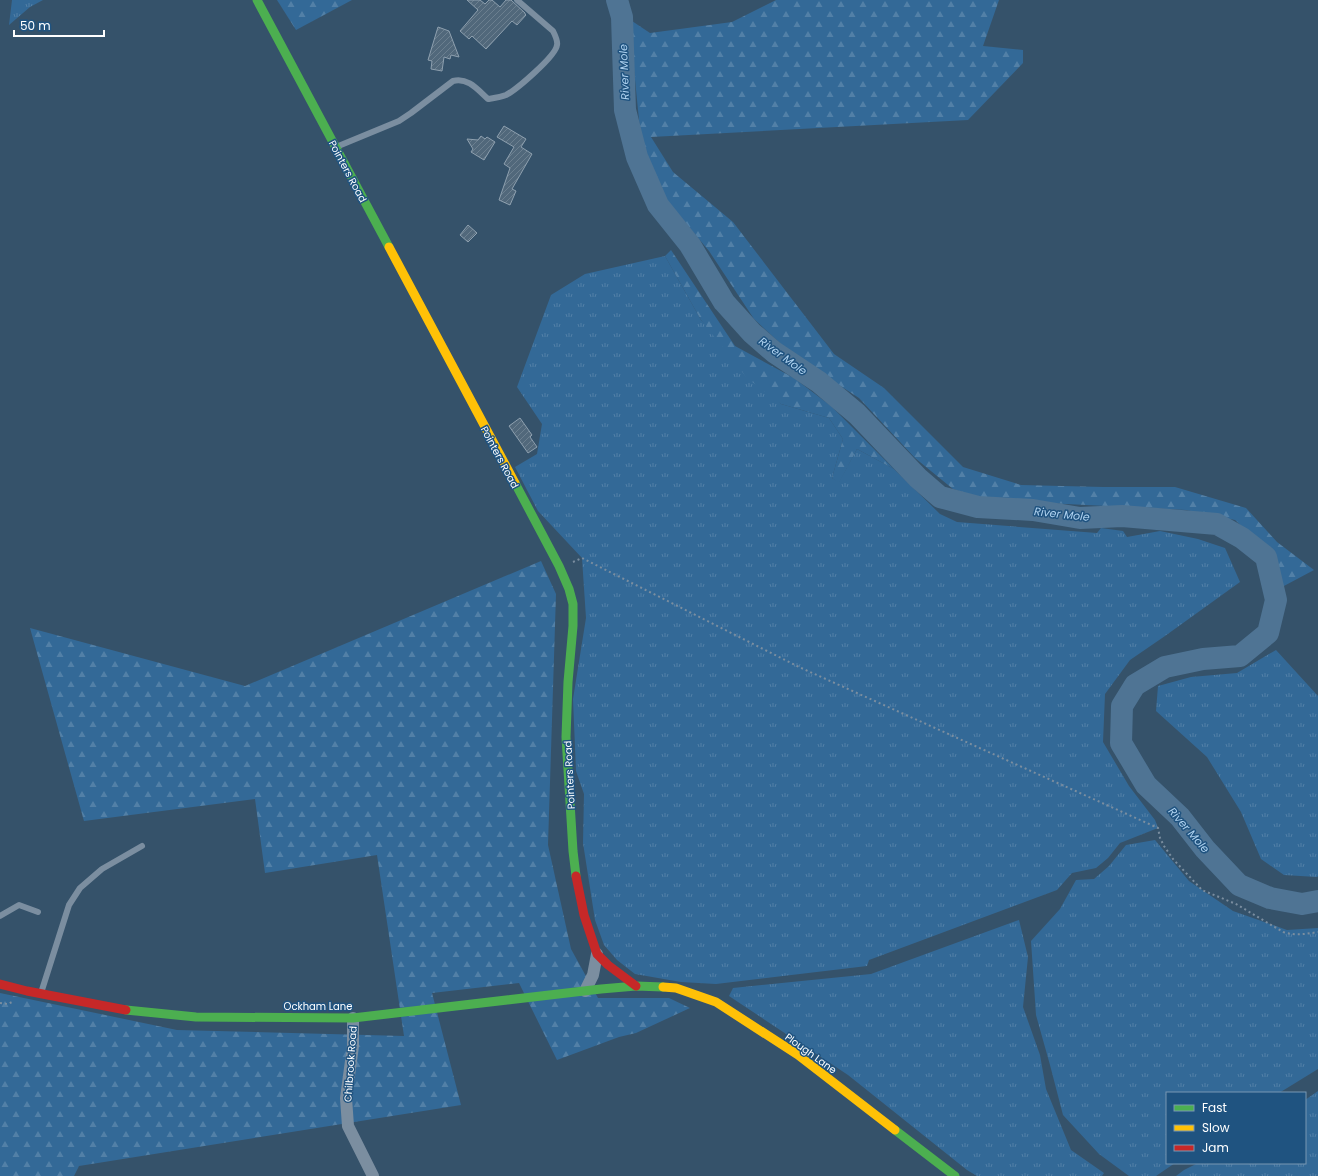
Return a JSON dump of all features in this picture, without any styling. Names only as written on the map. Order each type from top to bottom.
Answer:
[{"type":"street","name":"Pointers Road","points":[[257,0],[559,566],[569,589],[572,604],[573,626],[568,682],[566,737],[573,851],[584,915],[597,954],[608,965],[636,986]]},
{"type":"street","name":"Pointers Road","points":[[585,991],[593,975],[597,954]]},
{"type":"street","name":"Ockham Lane","points":[[0,984],[116,1009],[145,1013],[196,1017],[353,1018],[636,986]]},
{"type":"street","name":"Plough Lane","points":[[636,986],[676,988],[716,1002],[798,1055],[955,1176]]},
{"type":"street","name":"Chilbrook Road","points":[[353,1018],[353,1046],[346,1098],[348,1126],[373,1176]]},
{"type":"lane","points":[[336,147],[399,121],[453,81],[464,81],[471,84],[488,99],[507,95],[527,79],[553,55],[557,45],[553,31],[517,0]]},
{"type":"lane","points":[[41,993],[69,905],[80,888],[102,869],[142,846]]},
{"type":"lane","points":[[0,916],[19,905],[38,912]]},
{"type":"path","points":[[559,566],[582,558],[799,667],[1158,828],[1160,838],[1173,859],[1202,890],[1236,904],[1284,932],[1290,934],[1318,932]]},
{"type":"green space","points":[[12,0],[43,0],[30,7],[9,25]]},
{"type":"green space","points":[[277,0],[352,0],[296,30]]},
{"type":"green space","points":[[776,0],[999,0],[983,46],[1023,50],[1023,63],[968,120],[651,137],[673,172],[733,222],[834,354],[884,388],[963,467],[1021,485],[1175,487],[1246,508],[1277,542],[1314,570],[1282,587],[1274,556],[1235,520],[1186,510],[988,500],[953,489],[915,458],[859,398],[794,356],[754,319],[709,251],[667,201],[641,140],[629,19],[650,33],[732,22]]},
{"type":"green space","points":[[671,250],[735,346],[794,378],[831,406],[894,469],[857,449],[839,483],[832,478],[843,439],[829,418],[781,404],[747,378],[701,320],[665,256]]},
{"type":"green space","points":[[665,256],[701,320],[781,404],[829,418],[843,439],[832,478],[839,482],[857,449],[894,469],[940,514],[957,522],[1097,533],[1101,528],[1123,531],[1127,537],[1160,531],[1198,539],[1225,548],[1240,582],[1130,660],[1105,694],[1103,742],[1129,786],[1155,820],[1158,828],[1120,843],[1108,858],[1096,868],[1072,873],[1057,890],[869,960],[867,966],[716,984],[681,982],[635,974],[617,960],[604,945],[595,920],[583,843],[584,794],[576,771],[573,699],[586,618],[582,558],[538,511],[515,467],[537,454],[542,424],[517,387],[551,295],[585,274]]},
{"type":"green space","points":[[541,561],[556,594],[548,845],[571,949],[598,998],[669,998],[690,1008],[636,1033],[619,1037],[557,1060],[519,983],[432,993],[461,1105],[79,1166],[74,1176],[0,1176],[0,993],[177,1030],[404,1036],[377,855],[265,873],[255,799],[84,821],[30,628],[245,686]]},
{"type":"green space","points":[[1276,650],[1318,696],[1317,877],[1284,875],[1261,859],[1241,812],[1207,757],[1156,711],[1158,686],[1191,677],[1237,673]]},
{"type":"green space","points":[[1155,840],[1189,881],[1233,911],[1287,930],[1318,928],[1318,1069],[1281,1092],[1166,1092],[1166,1164],[1174,1164],[1156,1176],[1129,1176],[1099,1154],[1063,1115],[1036,1015],[1031,941],[1060,909],[1076,880],[1094,879],[1109,866],[1126,845]]},
{"type":"green space","points":[[1019,920],[1028,957],[1023,1007],[1040,1055],[1046,1089],[1071,1150],[1104,1173],[1102,1176],[977,1176],[967,1170],[848,1075],[729,996],[733,988],[871,974]]},
{"type":"green space","points":[[1318,1091],[1318,1176],[1176,1176],[1196,1164],[1306,1164],[1306,1099]]},
{"type":"building","points":[[467,0],[480,0],[485,4],[489,0],[492,0],[500,7],[506,0],[511,0],[526,15],[517,25],[512,21],[486,49],[472,36],[469,39],[460,31],[478,10]]},
{"type":"building","points":[[438,27],[449,31],[459,57],[451,55],[450,59],[444,57],[442,71],[431,69],[432,61],[428,60]]},
{"type":"building","points":[[504,126],[526,139],[521,147],[532,154],[512,189],[516,191],[510,205],[499,200],[510,168],[504,164],[514,147],[497,137]]},
{"type":"building","points":[[481,136],[485,139],[487,137],[495,142],[484,160],[471,152],[473,149],[467,139],[478,140]]},
{"type":"building","points":[[468,225],[477,233],[468,242],[460,235]]},
{"type":"building","points":[[520,418],[532,435],[530,437],[537,447],[528,453],[509,426]]},
{"type":"waterway","name":"River Mole","points":[[617,0],[622,17],[625,110],[637,157],[658,205],[690,245],[724,302],[752,333],[774,352],[819,382],[857,414],[918,478],[940,497],[978,507],[1033,510],[1080,518],[1122,516],[1217,524],[1242,538],[1266,557],[1276,600],[1268,633],[1240,656],[1203,659],[1165,667],[1135,685],[1122,706],[1121,743],[1146,785],[1180,817],[1205,849],[1239,885],[1270,898],[1302,904],[1318,901]]},
{"type":"traffic: fast","points":[[257,0],[389,247]]},
{"type":"traffic: fast","points":[[515,483],[559,566],[569,589],[573,604],[566,737],[576,876]]},
{"type":"traffic: fast","points":[[126,1010],[196,1017],[353,1018],[601,989],[636,986],[663,987]]},
{"type":"traffic: fast","points":[[895,1130],[955,1176]]},
{"type":"traffic: slow","points":[[389,247],[515,483]]},
{"type":"traffic: slow","points":[[663,987],[676,988],[716,1002],[798,1055],[895,1130]]},
{"type":"traffic: jam","points":[[576,876],[584,915],[597,954],[608,965],[636,986]]},
{"type":"traffic: jam","points":[[0,984],[27,991],[126,1010]]}]
